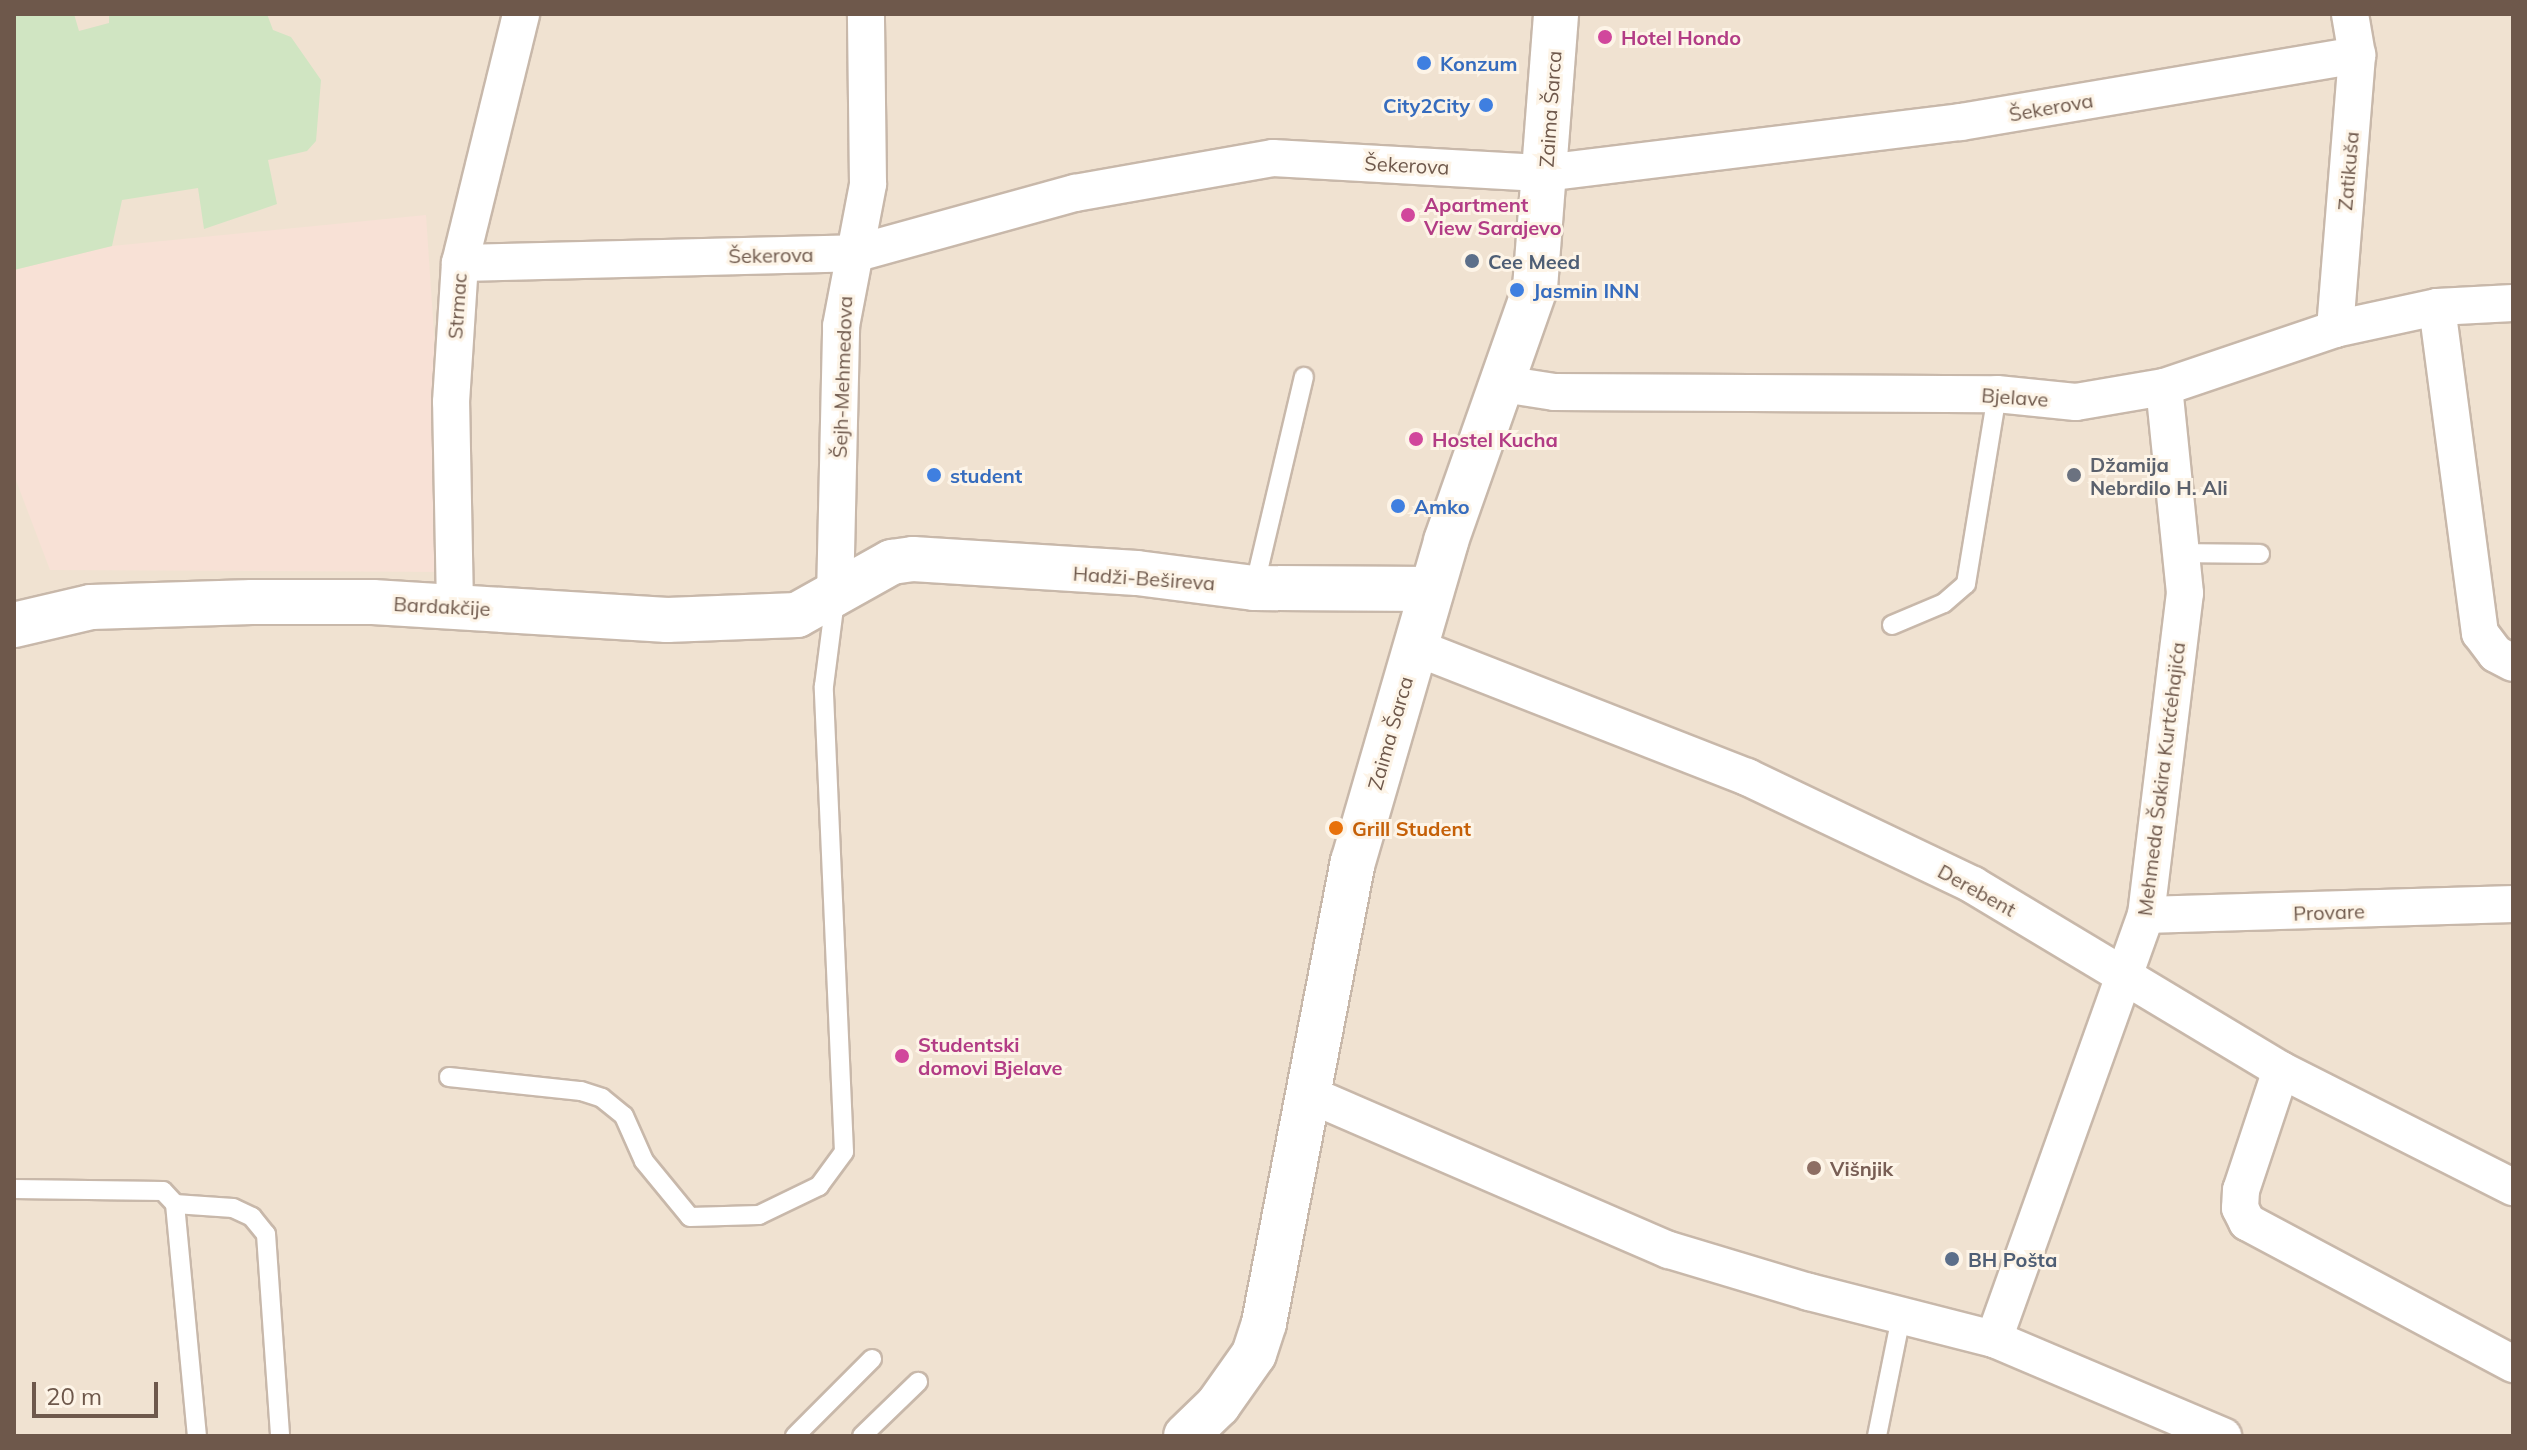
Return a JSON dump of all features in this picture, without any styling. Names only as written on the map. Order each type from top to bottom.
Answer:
[{"type":"street","name":"Strmac","points":[[455,606],[451,402],[460,263],[521,14]]},
{"type":"street","name":"Šejh-Mehmedova","points":[[848,588],[841,326],[844,290],[857,253],[871,137],[866,14]]},
{"type":"street","name":"Zaima Šarca","points":[[1186,1436],[1218,1405],[1254,1354],[1353,862],[1431,589],[1535,288],[1556,14]]},
{"type":"street","name":"Zatikuša","points":[[2335,329],[2357,55],[2350,14]]},
{"type":"street","name":"Šekerova","points":[[460,263],[857,253],[1075,193],[1273,158],[1545,173],[1961,122],[2357,55]]},
{"type":"street","name":"Bjelave","points":[[1503,384],[1554,392],[1997,394],[2076,402],[2164,387],[2335,329],[2437,307],[2513,303]]},
{"type":"street","points":[[2437,307],[2480,633],[2496,654],[2513,663]]},
{"type":"street","name":"Mehmeda Šakira Kurtćehajića","points":[[1994,1339],[2146,915],[2185,593],[2164,387]]},
{"type":"street","name":"Hadži-Bešireva","points":[[848,588],[892,562],[955,559],[1254,588],[1431,589]]},
{"type":"street","name":"Bardakčije","points":[[14,625],[91,607],[373,602],[712,619],[797,615],[848,588]]},
{"type":"street","name":"Derebent","points":[[1415,647],[1747,777],[1973,885],[2281,1070],[2513,1187]]},
{"type":"street","name":"Provare","points":[[2146,915],[2513,904]]},
{"type":"street","points":[[2281,1070],[2241,1190],[2240,1208],[2247,1222],[2513,1364]]},
{"type":"street","points":[[1308,1094],[1669,1250],[1809,1292],[1902,1312],[1994,1339],[2223,1436]]},
{"type":"lane","points":[[1254,588],[1304,377]]},
{"type":"lane","points":[[1892,625],[1944,603],[1966,584],[1997,394]]},
{"type":"lane","points":[[2182,553],[2260,554]]},
{"type":"lane","points":[[449,1077],[581,1091],[602,1098],[624,1116],[644,1161],[690,1217],[759,1215],[819,1186],[844,1152],[824,686],[848,588]]},
{"type":"lane","points":[[14,1189],[163,1191],[175,1204],[197,1436]]},
{"type":"lane","points":[[175,1204],[233,1208],[252,1217],[266,1234],[280,1436]]},
{"type":"lane","points":[[1877,1436],[1902,1312]]},
{"type":"lane","points":[[795,1436],[872,1359]]},
{"type":"lane","points":[[862,1436],[918,1382]]},
{"type":"shaded area","points":[[14,14],[2513,14],[2513,1436],[14,1436]]},
{"type":"shaded area","points":[[426,215],[450,572],[50,570],[14,475],[14,270],[112,246]]},
{"type":"green space","points":[[14,14],[74,14],[79,31],[109,23],[109,14],[267,14],[273,30],[291,37],[321,80],[316,141],[307,151],[268,160],[277,204],[204,229],[198,188],[122,200],[112,246],[14,270]]},
{"type":"place","name":"Hotel Hondo","points":[[1605,37]]},
{"type":"place","name":"Konzum","points":[[1424,63]]},
{"type":"place","name":"City2City","points":[[1486,105]]},
{"type":"place","name":"Apartment View Sarajevo","points":[[1408,215]]},
{"type":"place","name":"Cee Meed","points":[[1472,261]]},
{"type":"place","name":"Jasmin INN","points":[[1517,290]]},
{"type":"place","name":"Hostel Kucha","points":[[1416,439]]},
{"type":"place","name":"student","points":[[934,475]]},
{"type":"place","name":"Džamija Nebrdilo H. Ali","points":[[2074,475]]},
{"type":"place","name":"Amko","points":[[1398,506]]},
{"type":"place","name":"Grill Student","points":[[1336,828]]},
{"type":"place","name":"Studentski domovi Bjelave","points":[[902,1056]]},
{"type":"place","name":"Višnjik","points":[[1814,1168]]},
{"type":"place","name":"BH Pošta","points":[[1952,1259]]}]
